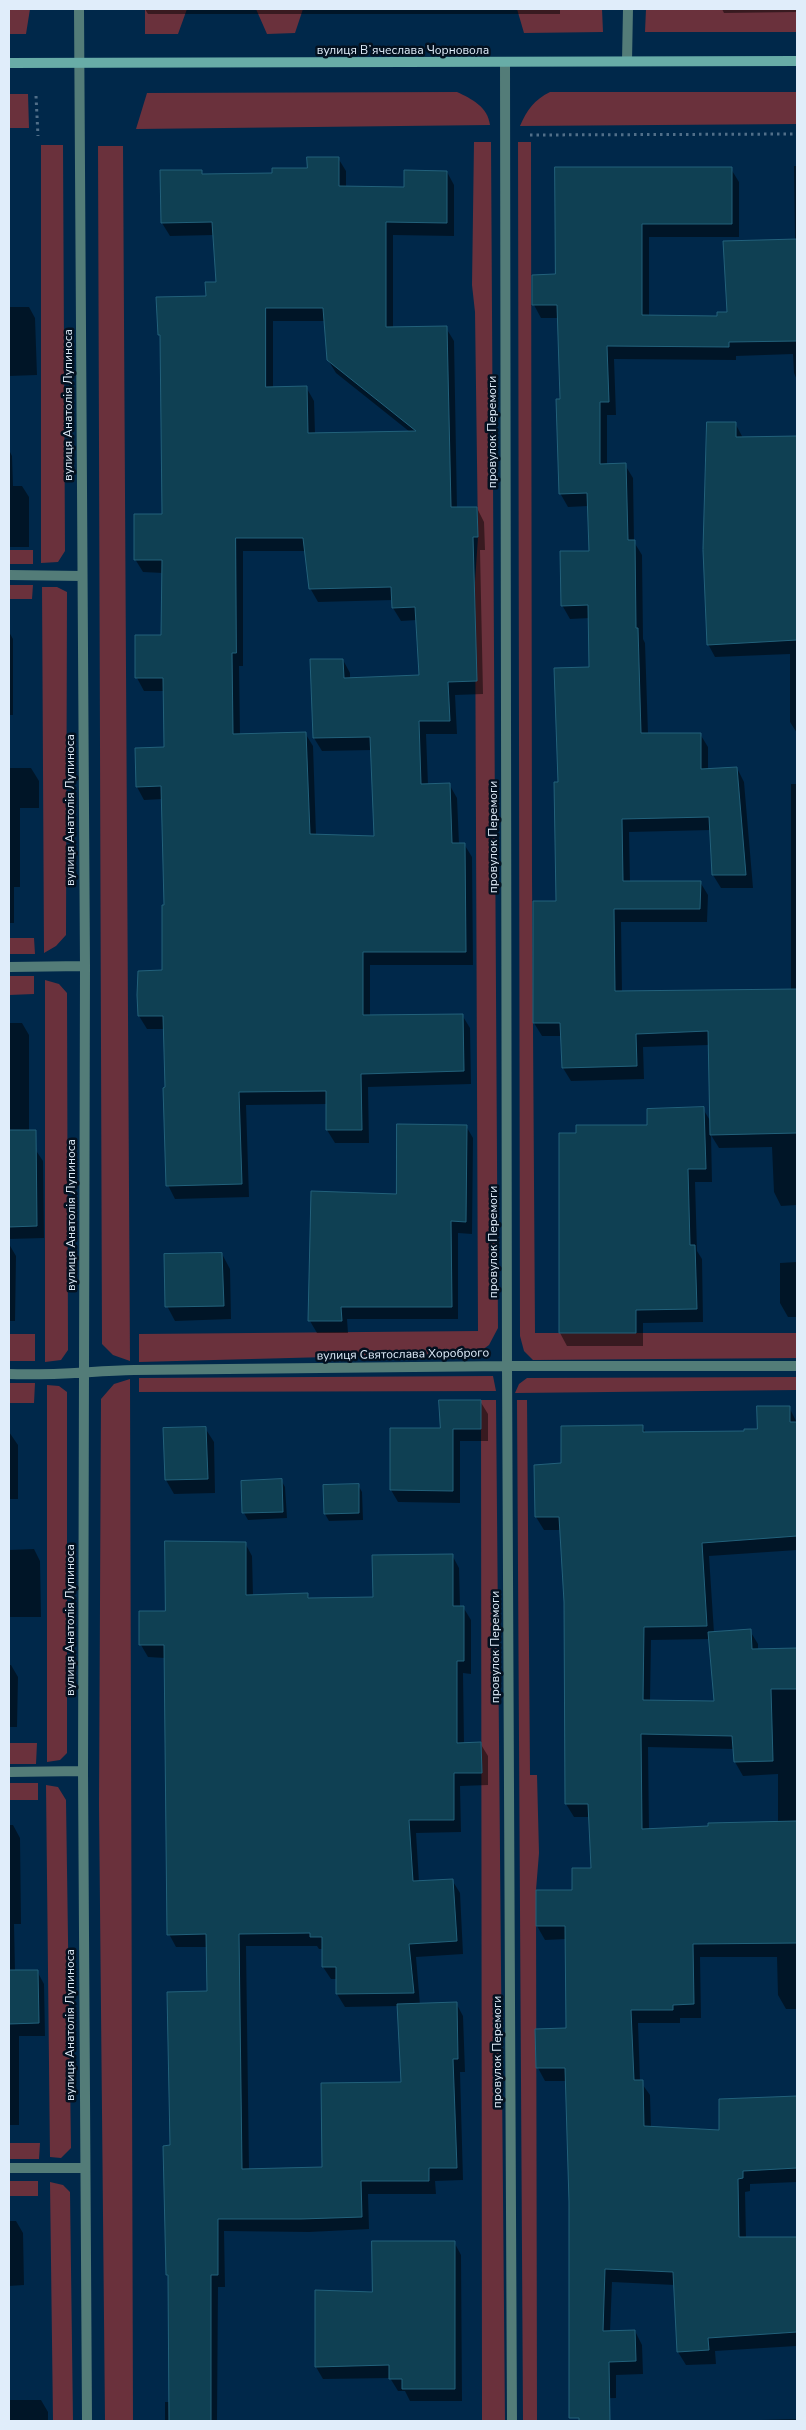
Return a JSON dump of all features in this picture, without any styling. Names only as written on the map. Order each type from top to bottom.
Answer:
[{"type":"main road","name":"вулиця Вʼячеслава Чорновола","points":[[9,64],[797,61]]},
{"type":"street","name":"вулиця Анатолія Лупиноса","points":[[79,9],[85,966],[84,2168],[88,2421]]},
{"type":"street","points":[[627,61],[628,9]]},
{"type":"street","name":"провулок Перемоги","points":[[505,63],[507,1366],[512,2421]]},
{"type":"street","points":[[9,575],[82,576]]},
{"type":"street","points":[[9,967],[85,966]]},
{"type":"street","name":"вулиця Святослава Хороброго","points":[[9,1374],[40,1375],[84,1371],[507,1366],[797,1366]]},
{"type":"street","points":[[9,1772],[83,1771]]},
{"type":"street","points":[[9,2168],[84,2168]]},
{"type":"path","points":[[36,96],[38,136]]},
{"type":"path","points":[[529,135],[797,134]]},
{"type":"shaded area","points":[[9,9],[30,9],[26,34],[9,34]]},
{"type":"shaded area","points":[[145,9],[187,9],[178,34],[145,34]]},
{"type":"shaded area","points":[[256,9],[303,9],[295,33],[267,34]]},
{"type":"shaded area","points":[[517,9],[602,9],[603,32],[524,33]]},
{"type":"shaded area","points":[[646,9],[797,9],[797,32],[645,32]]},
{"type":"shaded area","points":[[457,92],[483,108],[490,125],[136,129],[147,93]]},
{"type":"shaded area","points":[[550,92],[797,92],[797,124],[520,126],[532,106]]},
{"type":"shaded area","points":[[9,94],[28,94],[29,128],[9,128]]},
{"type":"shaded area","points":[[474,142],[491,142],[498,1328],[489,1345],[478,1353],[139,1362],[139,1334],[478,1331],[475,582],[478,537],[475,312],[472,285]]},
{"type":"shaded area","points":[[518,142],[531,142],[535,1333],[797,1333],[797,1358],[533,1360],[524,1351],[520,1336]]},
{"type":"shaded area","points":[[41,145],[63,145],[65,551],[58,562],[41,563]]},
{"type":"shaded area","points":[[98,146],[123,146],[130,1361],[113,1355],[102,1344]]},
{"type":"shaded area","points":[[9,550],[33,550],[33,564],[9,564]]},
{"type":"shaded area","points":[[9,585],[33,585],[32,599],[9,599]]},
{"type":"shaded area","points":[[42,587],[57,587],[67,592],[66,935],[56,946],[44,953]]},
{"type":"shaded area","points":[[9,938],[34,938],[35,954],[9,954]]},
{"type":"shaded area","points":[[9,976],[34,976],[34,994],[9,995]]},
{"type":"shaded area","points":[[45,980],[59,984],[67,993],[68,1350],[61,1360],[45,1362]]},
{"type":"shaded area","points":[[9,1334],[35,1334],[35,1361],[9,1361]]},
{"type":"shaded area","points":[[493,1376],[496,1391],[139,1392],[139,1378]]},
{"type":"shaded area","points":[[797,1377],[797,1390],[515,1393],[519,1384],[527,1378]]},
{"type":"shaded area","points":[[130,1379],[133,2421],[105,2421],[99,1804],[101,1399],[114,1384]]},
{"type":"shaded area","points":[[9,1383],[35,1383],[34,1403],[9,1403]]},
{"type":"shaded area","points":[[47,1385],[59,1386],[67,1392],[67,1753],[60,1760],[47,1762]]},
{"type":"shaded area","points":[[481,1400],[496,1400],[505,2421],[482,2421]]},
{"type":"shaded area","points":[[517,1400],[527,1400],[530,1775],[537,1775],[539,1853],[536,1890],[537,2421],[523,2421]]},
{"type":"shaded area","points":[[9,1743],[37,1743],[36,1764],[9,1764]]},
{"type":"shaded area","points":[[9,1783],[38,1783],[38,1800],[9,1800]]},
{"type":"shaded area","points":[[46,1785],[58,1787],[66,1800],[71,2148],[61,2158],[50,2157]]},
{"type":"shaded area","points":[[9,2143],[40,2143],[39,2159],[9,2159]]},
{"type":"shaded area","points":[[9,2181],[38,2181],[38,2196],[9,2196]]},
{"type":"shaded area","points":[[50,2182],[63,2185],[70,2192],[73,2421],[53,2421]]},
{"type":"building","points":[[307,157],[339,157],[339,186],[404,187],[404,170],[447,171],[447,223],[386,222],[386,327],[447,326],[451,507],[477,507],[478,537],[473,537],[477,681],[448,682],[450,721],[419,721],[421,784],[450,783],[452,843],[465,843],[466,952],[363,952],[363,1015],[463,1014],[464,1071],[361,1074],[362,1130],[326,1130],[326,1091],[239,1092],[242,1184],[166,1186],[163,1016],[138,1016],[137,995],[138,971],[162,970],[162,905],[164,905],[161,786],[136,787],[135,748],[164,747],[163,678],[135,678],[135,635],[161,635],[162,560],[134,560],[134,514],[162,514],[160,335],[158,335],[156,297],[206,296],[205,282],[216,282],[212,222],[161,223],[160,170],[202,170],[202,174],[272,173],[272,168],[307,168]],"holes":[[[266,308],[323,308],[327,360],[416,431],[308,433],[307,386],[266,387]],[[236,538],[303,538],[309,589],[391,587],[392,608],[415,607],[419,675],[344,678],[343,659],[310,659],[313,738],[370,737],[374,836],[310,834],[306,732],[233,734],[232,653],[236,653]]]},
{"type":"building","points":[[555,167],[732,167],[732,224],[642,224],[642,315],[717,316],[717,312],[727,312],[723,241],[797,239],[797,341],[729,342],[729,347],[607,346],[609,402],[600,402],[600,464],[626,463],[628,540],[635,540],[636,628],[638,628],[641,733],[701,733],[701,769],[737,767],[746,875],[712,875],[709,817],[622,819],[623,881],[701,881],[700,909],[614,909],[615,991],[797,989],[797,1133],[710,1135],[708,1031],[636,1034],[637,1066],[562,1068],[560,1023],[533,1023],[533,901],[556,901],[554,782],[558,782],[554,668],[589,667],[588,605],[561,606],[560,551],[589,551],[587,493],[559,494],[556,399],[560,399],[557,305],[532,305],[532,275],[555,274]]},
{"type":"building","points":[[707,422],[736,422],[736,437],[797,436],[797,640],[707,645],[703,550]]},
{"type":"building","points":[[704,1107],[706,1169],[688,1169],[690,1245],[695,1245],[697,1309],[636,1310],[636,1333],[559,1333],[559,1133],[576,1133],[576,1125],[647,1125],[647,1109]]},
{"type":"building","points":[[397,1124],[467,1125],[466,1222],[451,1221],[452,1307],[341,1307],[342,1321],[308,1321],[311,1191],[396,1194]]},
{"type":"building","points":[[9,1130],[36,1130],[37,1226],[9,1227]]},
{"type":"building","points":[[222,1253],[224,1306],[165,1307],[164,1254]]},
{"type":"building","points":[[439,1400],[481,1400],[481,1429],[453,1429],[453,1491],[390,1490],[390,1428],[440,1428]]},
{"type":"building","points":[[757,1406],[790,1406],[790,1422],[797,1422],[797,1536],[702,1543],[707,1626],[644,1627],[643,1700],[714,1701],[708,1632],[751,1629],[752,1649],[797,1648],[797,1689],[771,1689],[773,1761],[734,1762],[732,1736],[641,1734],[642,1829],[708,1826],[708,1823],[797,1821],[797,1943],[693,1944],[694,2004],[673,2005],[673,2010],[631,2010],[634,2080],[643,2080],[644,2126],[719,2130],[719,2099],[797,2096],[797,2168],[743,2171],[743,2178],[738,2179],[739,2237],[797,2237],[797,2332],[708,2338],[709,2350],[677,2352],[673,2272],[605,2269],[603,2331],[635,2330],[636,2361],[609,2362],[610,2421],[579,2421],[579,2418],[569,2418],[569,2202],[565,2068],[536,2068],[535,2029],[566,2028],[565,1926],[536,1926],[536,1890],[572,1890],[572,1868],[591,1868],[588,1804],[565,1804],[564,1602],[559,1517],[535,1517],[534,1465],[561,1463],[561,1426],[643,1425],[643,1432],[744,1431],[744,1429],[757,1429]]},
{"type":"building","points":[[206,1427],[208,1479],[165,1480],[163,1428]]},
{"type":"building","points":[[282,1479],[283,1512],[242,1513],[241,1481]]},
{"type":"building","points":[[359,1484],[359,1513],[324,1514],[323,1485]]},
{"type":"building","points":[[165,1541],[246,1542],[246,1595],[308,1593],[308,1598],[373,1597],[372,1555],[453,1554],[453,1606],[464,1606],[464,1661],[457,1661],[457,1743],[481,1742],[482,1773],[454,1773],[454,1820],[409,1820],[413,1881],[453,1879],[457,1941],[409,1944],[414,1993],[336,1994],[336,1967],[322,1967],[322,1937],[310,1937],[310,1933],[239,1934],[242,2169],[322,2167],[321,2083],[401,2082],[397,2004],[457,2002],[458,2059],[453,2059],[457,2168],[429,2168],[429,2181],[361,2181],[362,2217],[218,2219],[218,2275],[211,2275],[211,2421],[169,2421],[168,2275],[166,2275],[163,2146],[170,2145],[167,1992],[207,1991],[206,1934],[167,1935],[164,1645],[139,1645],[139,1611],[165,1611]]},
{"type":"building","points":[[9,1970],[38,1970],[39,2023],[9,2024]]},
{"type":"building","points":[[372,2241],[455,2241],[455,2389],[402,2389],[402,2379],[389,2379],[389,2365],[315,2367],[315,2290],[372,2292]]}]
